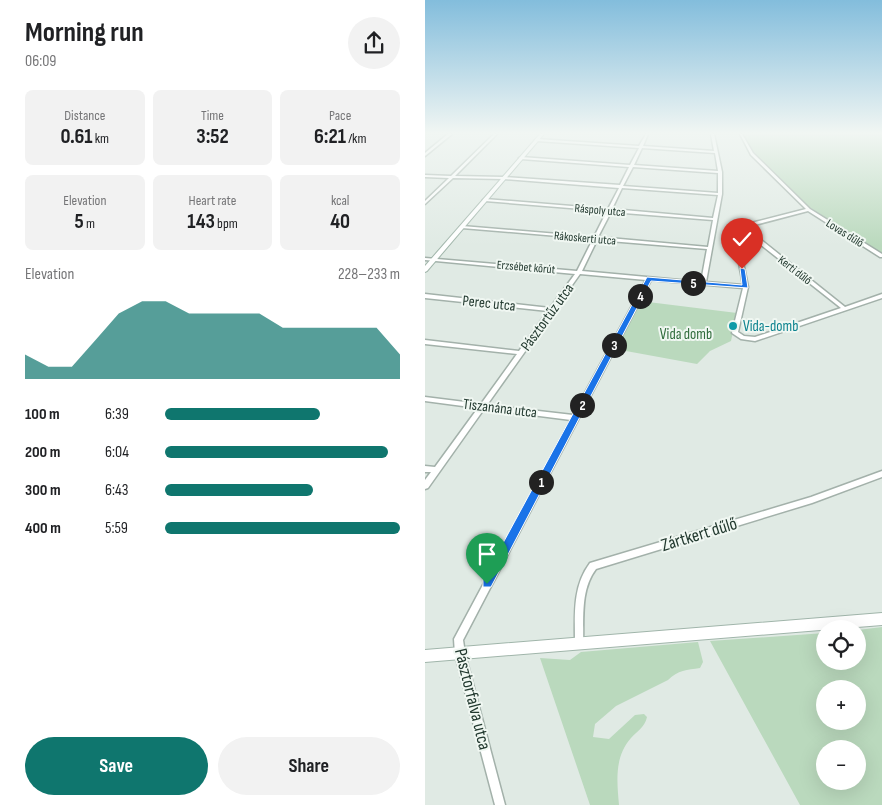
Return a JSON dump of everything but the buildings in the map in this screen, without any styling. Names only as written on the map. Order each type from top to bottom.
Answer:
[{"type":"main road","points":[[425,656],[460,654]]},
{"type":"street","points":[[425,203],[457,172]]},
{"type":"street","points":[[425,270],[509,172]]},
{"type":"street","name":"Pásztortűz utca","points":[[425,486],[579,272],[629,172]]},
{"type":"street","points":[[703,283],[720,194],[719,172],[714,172]]},
{"type":"street","name":"Lovas dűlő","points":[[770,172],[809,210],[882,256]]},
{"type":"street","points":[[425,176],[504,178],[720,194]]},
{"type":"street","name":"Ráspoly utca","points":[[485,200],[715,219]]},
{"type":"street","points":[[809,210],[749,225],[746,228],[739,252],[746,287],[735,333],[743,338],[755,339],[882,296]]},
{"type":"street","name":"Rákoskerti utca","points":[[462,227],[709,248]]},
{"type":"street","name":"Kerti dűlő","points":[[746,233],[753,236],[845,309]]},
{"type":"street","name":"Erzsébet körút","points":[[425,259],[746,287]]},
{"type":"street","name":"Pásztorfalva utca","points":[[500,805],[460,654],[458,639],[649,279]]},
{"type":"street","name":"Perec utca","points":[[425,296],[552,310]]},
{"type":"street","points":[[425,342],[521,353]]},
{"type":"street","name":"Tiszanána utca","points":[[425,399],[575,418]]},
{"type":"street","points":[[425,469],[436,470]]},
{"type":"street","name":"Zártkert dűlő","points":[[579,644],[580,600],[586,573],[593,566],[806,502],[882,474]]},
{"type":"street","points":[[460,654],[882,619]]},
{"type":"green space","points":[[771,172],[882,172],[882,256],[823,217],[787,188]]},
{"type":"green space","name":"Vida domb","points":[[640,301],[737,313],[731,341],[710,351],[697,364],[615,349]]},
{"type":"green space","points":[[882,627],[882,805],[800,805],[710,641],[816,634],[816,670],[866,670],[866,629]]},
{"type":"green space","points":[[698,642],[703,662],[700,668],[675,674],[668,680],[616,706],[595,724],[593,737],[609,739],[635,715],[644,714],[647,717],[643,726],[626,745],[619,761],[619,805],[590,805],[540,658],[570,660],[581,652]]},
{"type":"place","name":"Vida-domb","points":[[733,326]]},
{"type":"route","points":[[487,584],[649,279],[746,287],[742,269]]}]
